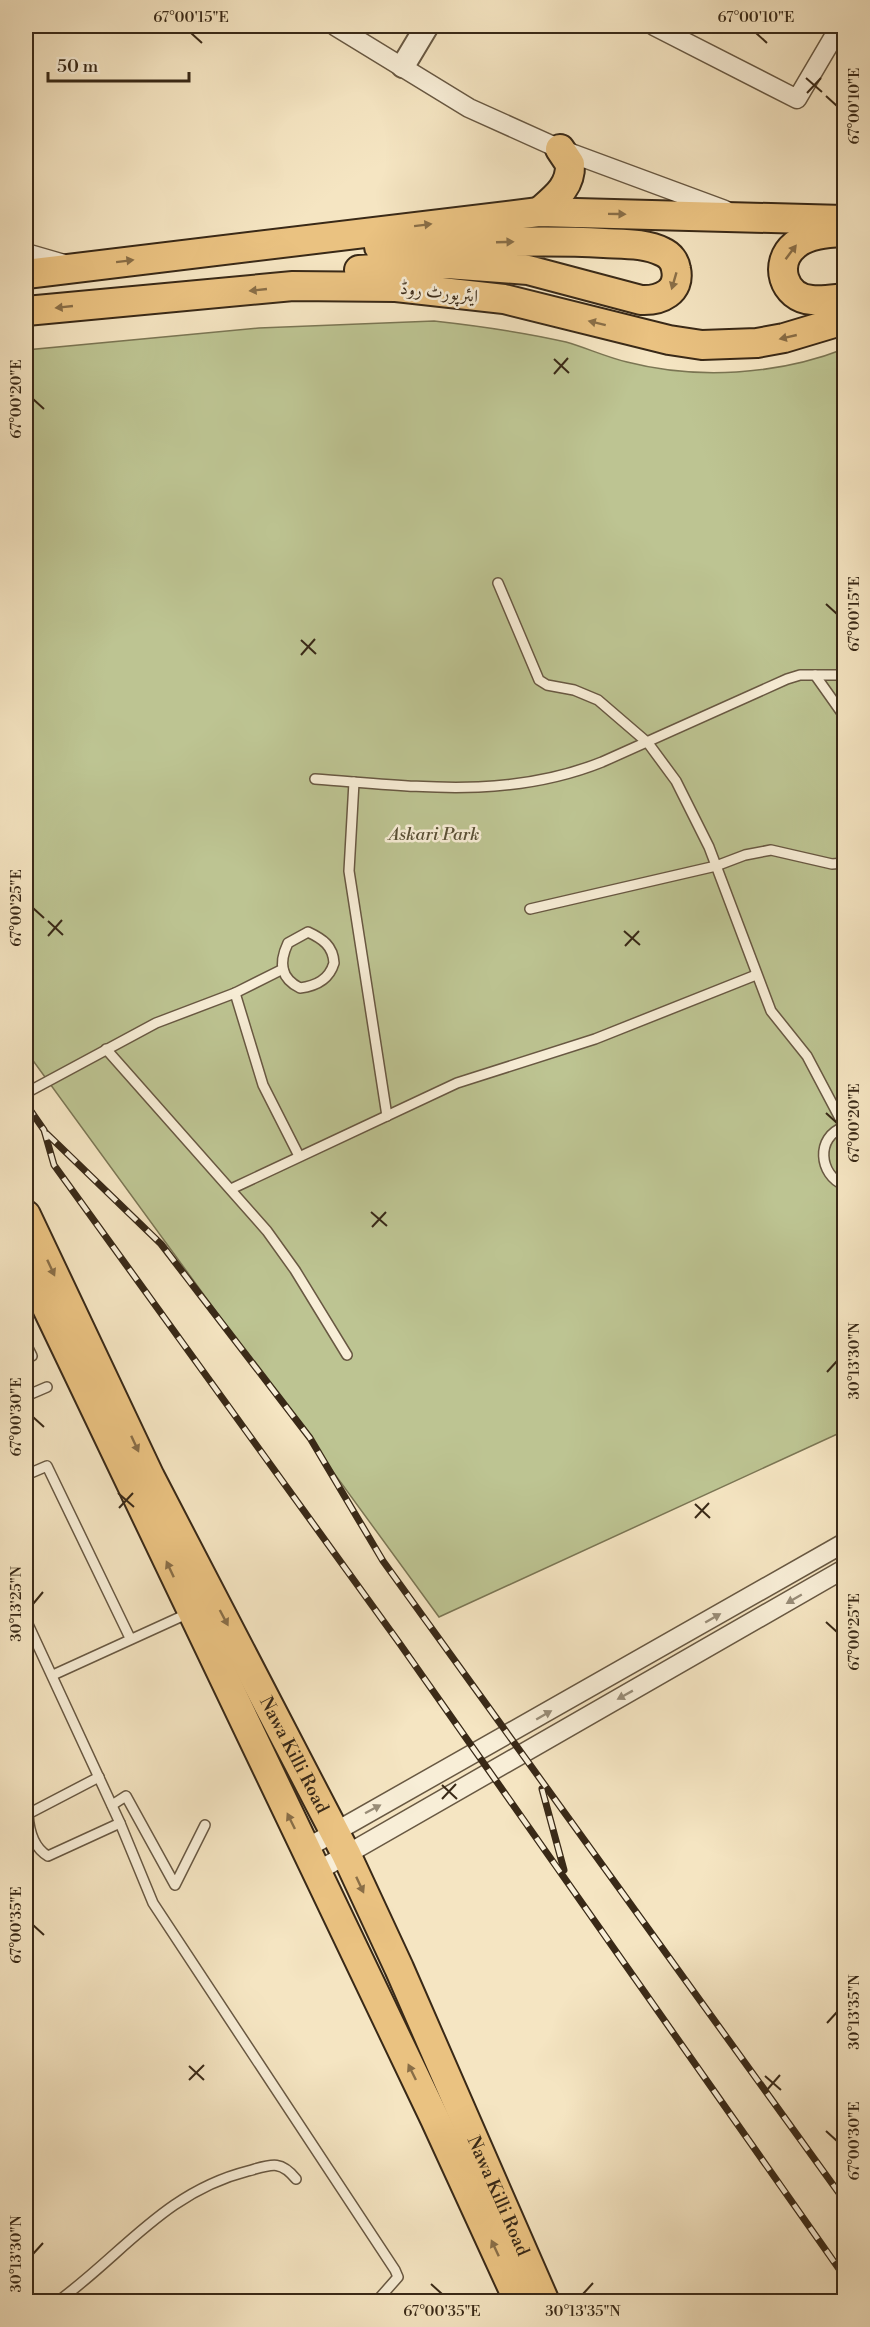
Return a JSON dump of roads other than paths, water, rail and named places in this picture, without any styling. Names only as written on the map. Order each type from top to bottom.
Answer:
[{"type":"main road","points":[[539,212],[561,193],[567,183],[570,164],[560,149]]},
{"type":"main road","points":[[26,274],[539,212],[844,220]]},
{"type":"main road","points":[[844,232],[807,238],[788,252],[783,264],[786,284],[799,297],[811,300],[844,298]]},
{"type":"main road","points":[[293,286],[353,271],[447,264],[528,270],[591,286],[625,298],[650,300],[667,295],[677,276],[674,262],[668,255],[637,245],[529,242],[333,247],[300,240]]},
{"type":"main road","name":"ایئرپورٹ روڈ","points":[[26,311],[293,286],[396,287],[504,299],[669,340],[702,345],[757,343],[794,336],[844,320]]},
{"type":"main road","name":"Nawa Killi Road","points":[[26,1215],[150,1477],[340,1842],[399,1968],[545,2301]]},
{"type":"main road","name":"Nawa Killi Road","points":[[26,1264],[519,2301]]},
{"type":"street","points":[[335,26],[468,108],[560,149],[741,216]]},
{"type":"street","points":[[403,66],[427,26]]},
{"type":"street","points":[[654,26],[797,99],[840,26]]},
{"type":"street","points":[[26,253],[76,267]]},
{"type":"street","points":[[310,1861],[844,1543]]},
{"type":"street","points":[[310,1861],[340,1842],[844,1569]]},
{"type":"lane","points":[[498,583],[538,680],[547,685],[574,690],[598,700],[648,743],[686,797],[716,866],[771,1011],[807,1056],[844,1126],[828,1139],[823,1152],[824,1165],[831,1177],[844,1185]]},
{"type":"lane","points":[[315,779],[459,789],[523,784],[572,774],[648,743],[800,675],[844,675]]},
{"type":"lane","points":[[815,675],[844,716]]},
{"type":"lane","points":[[354,782],[349,871],[387,1116]]},
{"type":"lane","points":[[530,909],[716,866],[745,855],[771,850],[832,864],[844,863]]},
{"type":"lane","points":[[308,932],[324,940],[331,949],[334,963],[330,972],[324,980],[312,986],[300,988],[291,983],[283,969],[282,955],[288,944],[308,932]]},
{"type":"lane","points":[[26,1093],[156,1023],[235,993],[283,969]]},
{"type":"lane","points":[[231,1189],[457,1083],[595,1039],[756,975]]},
{"type":"lane","points":[[235,993],[263,1085],[299,1156]]},
{"type":"lane","points":[[106,1049],[267,1231],[295,1270],[347,1354]]},
{"type":"lane","points":[[26,1344],[32,1356]]},
{"type":"lane","points":[[26,1396],[47,1387]]},
{"type":"lane","points":[[26,1476],[47,1466],[130,1638]]},
{"type":"lane","points":[[53,1675],[191,1612]]},
{"type":"lane","points":[[26,1620],[112,1805],[153,1903],[395,2270],[398,2277],[394,2284],[376,2301]]},
{"type":"lane","points":[[99,1777],[28,1814],[29,1830],[40,1852],[48,1856],[120,1823]]},
{"type":"lane","points":[[112,1805],[126,1796],[175,1886],[205,1825]]},
{"type":"lane","points":[[58,2301],[89,2277],[153,2219],[186,2195],[222,2177],[274,2164],[288,2168],[296,2179]]},
{"type":"railway","points":[[26,1104],[44,1130],[54,1165],[400,1644],[844,2276]]},
{"type":"railway","points":[[46,1133],[161,1244],[310,1438],[383,1561],[844,2200]]},
{"type":"railway","points":[[542,1789],[564,1870]]},
{"type":"park label","name":"Askari Park","points":[[434,834]]}]
